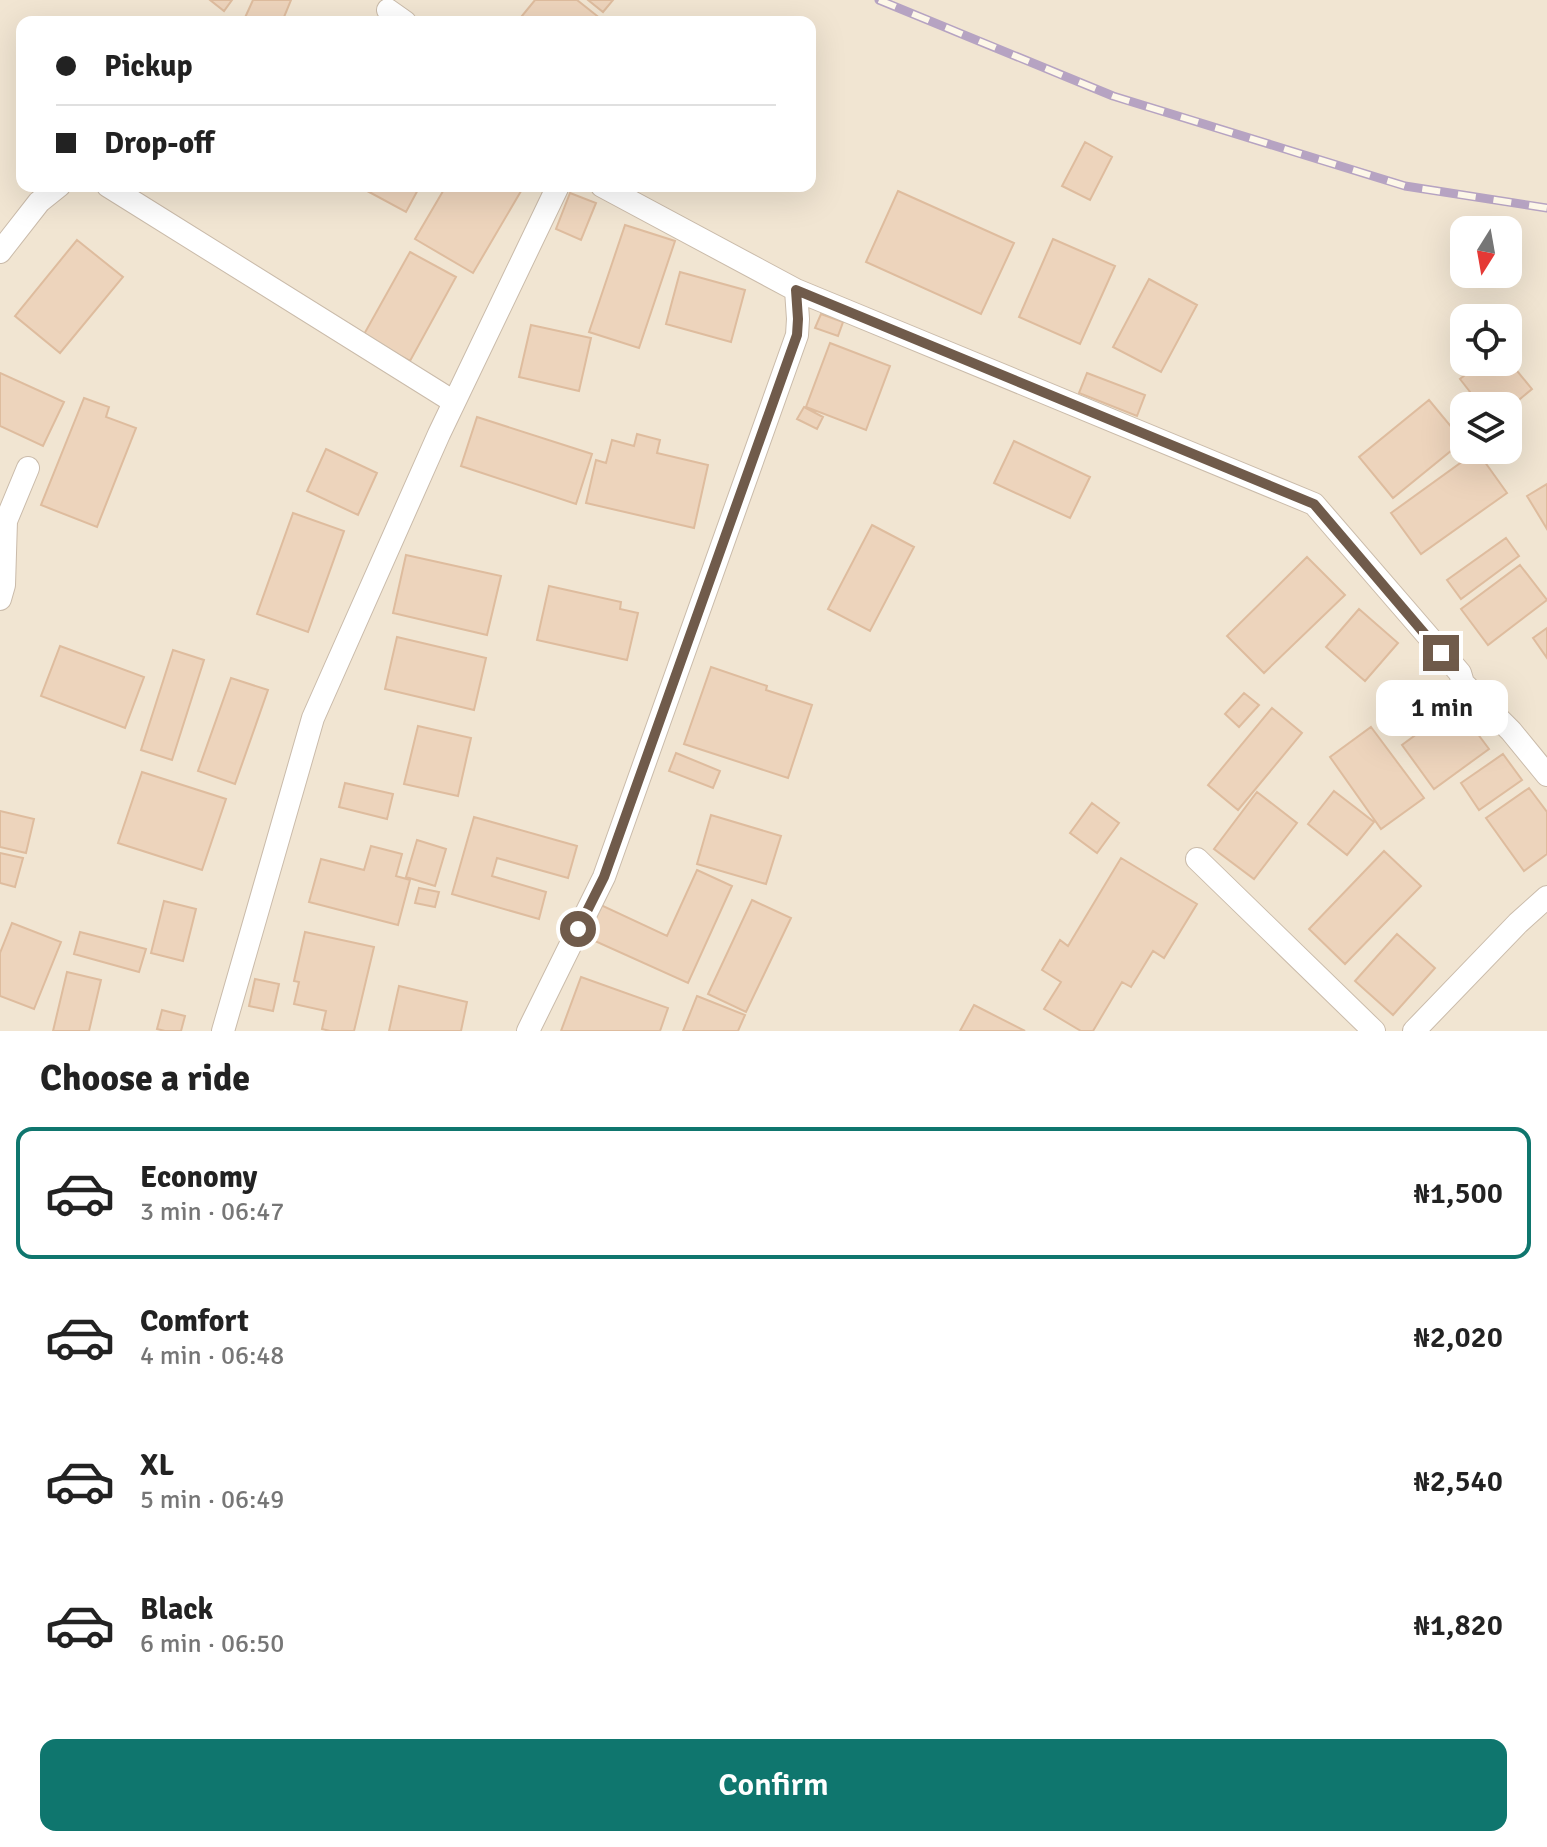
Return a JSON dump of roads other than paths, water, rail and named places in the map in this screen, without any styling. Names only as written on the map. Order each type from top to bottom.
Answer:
[{"type":"street","points":[[0,252],[39,202],[52,192]]},
{"type":"street","points":[[118,192],[454,402]]},
{"type":"street","points":[[223,1031],[313,718],[454,402],[555,192]]},
{"type":"street","points":[[613,192],[796,290],[1314,504],[1460,673],[1463,683],[1511,731],[1547,775]]},
{"type":"street","points":[[528,1031],[604,877],[797,335],[796,290]]},
{"type":"street","points":[[0,599],[4,585],[6,521],[28,468]]},
{"type":"street","points":[[1197,859],[1374,1031]]},
{"type":"street","points":[[1414,1031],[1547,897]]},
{"type":"railway","points":[[879,0],[1113,96],[1405,186],[1547,208]]}]
